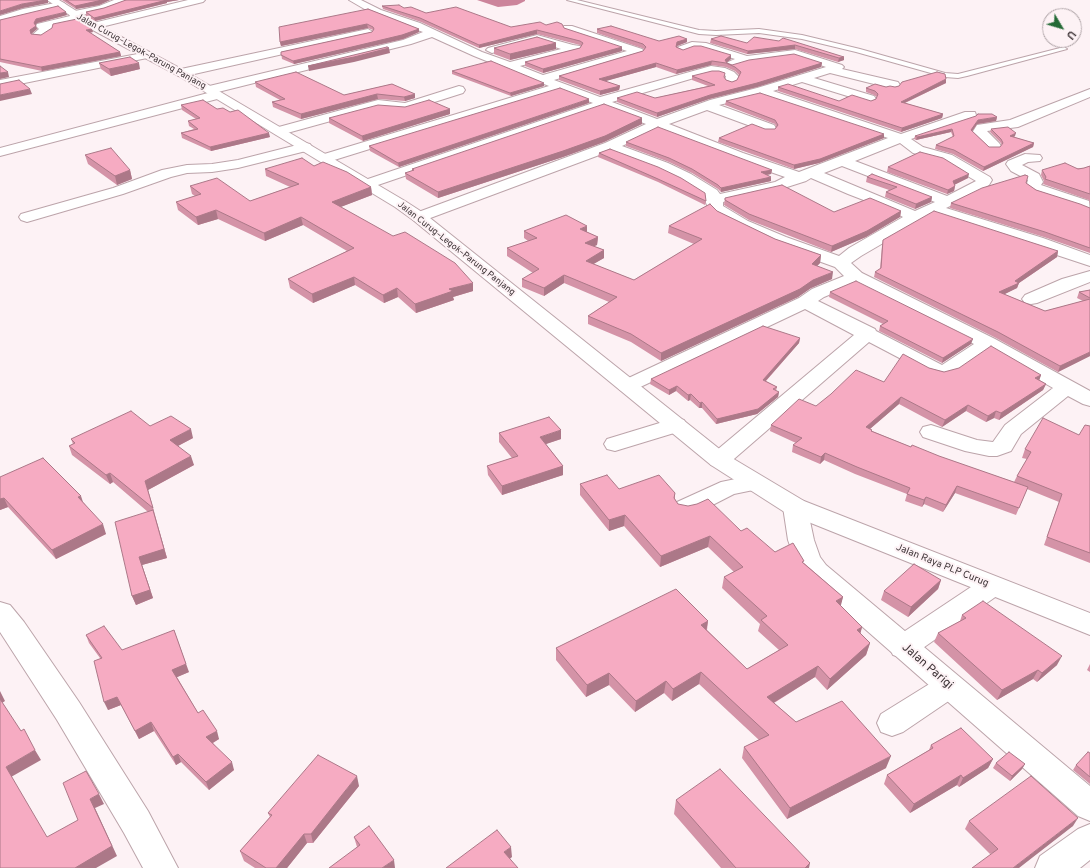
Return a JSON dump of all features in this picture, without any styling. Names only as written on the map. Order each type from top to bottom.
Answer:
[{"type":"street","points":[[67,9],[99,9],[123,0]]},
{"type":"street","points":[[0,19],[22,12],[200,0]]},
{"type":"street","points":[[354,0],[377,12],[416,25],[478,54],[738,156],[807,175],[898,208],[915,217]]},
{"type":"street","points":[[37,35],[48,28],[40,26],[75,18],[67,9]]},
{"type":"street","name":"Jalan Curug–Legok–Parung Panjang","points":[[67,9],[181,73],[326,158],[419,217],[719,460],[795,507]]},
{"type":"street","points":[[544,80],[638,51],[568,28]]},
{"type":"street","points":[[181,73],[368,32]]},
{"type":"street","points":[[0,152],[154,111],[213,93],[407,42],[432,33]]},
{"type":"street","points":[[478,54],[538,38],[573,49]]},
{"type":"street","points":[[509,66],[586,45]]},
{"type":"street","points":[[682,49],[692,45],[702,45],[746,59]]},
{"type":"street","points":[[419,217],[610,146],[657,124],[711,104],[762,92],[838,67],[795,53],[746,59],[732,64]]},
{"type":"street","points":[[0,84],[148,55]]},
{"type":"street","points":[[367,184],[601,103],[712,69],[717,69],[730,74],[733,77],[731,80]]},
{"type":"street","points":[[832,70],[894,86]]},
{"type":"street","points":[[804,79],[870,99]]},
{"type":"street","points":[[675,80],[711,104],[769,128]]},
{"type":"street","points":[[326,158],[561,86]]},
{"type":"street","points":[[280,131],[378,104],[406,107],[459,90]]},
{"type":"street","points":[[762,92],[901,138],[918,150],[947,158],[985,180],[970,191],[915,217],[855,252],[841,262]]},
{"type":"street","points":[[994,146],[979,133],[982,128],[1013,124],[1090,93]]},
{"type":"street","points":[[713,200],[779,185],[901,138],[970,115]]},
{"type":"street","points":[[610,146],[663,166],[686,177],[712,193],[716,208],[719,211],[742,224],[780,241],[841,262],[856,277],[988,343],[1066,388],[1090,400]]},
{"type":"street","points":[[27,218],[118,191],[168,173],[187,169],[212,168],[238,164],[305,147]]},
{"type":"street","points":[[1035,158],[1025,158],[1013,164],[1016,168],[1034,177],[1036,182],[1033,184],[1033,187],[1040,191],[1088,205]]},
{"type":"street","points":[[841,160],[940,205],[1037,242],[1071,253],[1090,262]]},
{"type":"street","points":[[1032,299],[1068,283],[1090,276]]},
{"type":"street","points":[[627,386],[856,277]]},
{"type":"street","points":[[805,302],[868,333],[935,369],[942,371],[949,369],[988,343]]},
{"type":"street","points":[[719,460],[868,333]]},
{"type":"street","points":[[931,432],[973,446],[998,449],[1003,446],[1012,430],[1066,388]]},
{"type":"street","points":[[615,444],[676,425]]},
{"type":"street","points":[[686,508],[729,487],[755,483]]},
{"type":"street","name":"Jalan Raya PLP Curug","points":[[795,507],[1090,624]]},
{"type":"street","name":"Jalan Parigi","points":[[795,507],[801,540],[808,560],[817,572],[948,686],[1090,806]]},
{"type":"street","points":[[903,647],[992,586]]},
{"type":"street","points":[[0,612],[14,630],[68,711],[136,822],[161,868]]},
{"type":"street","points":[[892,723],[948,686]]},
{"type":"street","points":[[1052,868],[1090,840]]},
{"type":"lane","points":[[570,0],[699,32],[716,33],[759,31],[802,37],[858,50],[946,75],[967,74],[1064,50]]},
{"type":"shaded area","points":[[477,0],[525,1],[517,5],[498,7]]},
{"type":"building","points":[[0,0],[46,0],[22,4],[0,11]]},
{"type":"building","points":[[66,0],[101,0],[75,6]]},
{"type":"building","points":[[126,0],[167,0],[94,18],[86,12],[104,8]]},
{"type":"building","points":[[399,5],[404,8],[411,7],[426,13],[456,7],[511,27],[540,22],[546,25],[557,22],[562,24],[564,28],[622,47],[543,69],[525,62],[580,48],[583,43],[537,30],[479,45],[420,18],[382,6]]},
{"type":"building","points":[[58,6],[66,12],[36,19],[34,23],[36,26],[30,30],[31,34],[41,35],[52,28],[53,24],[77,19],[92,29],[86,30],[120,52],[41,67],[0,59],[0,20]]},
{"type":"building","points":[[368,9],[419,29],[402,35],[293,61],[281,55],[281,52],[372,32],[374,29],[367,24],[280,42],[279,27]]},
{"type":"building","points":[[611,26],[659,41],[679,36],[687,39],[677,42],[676,47],[683,50],[694,46],[701,46],[731,55],[725,60],[727,63],[732,65],[749,60],[794,54],[822,63],[757,83],[710,95],[657,113],[617,98],[637,92],[655,98],[715,85],[692,76],[712,71],[725,73],[724,77],[726,80],[732,82],[737,80],[741,72],[735,67],[726,63],[712,61],[677,70],[656,63],[599,79],[620,86],[600,91],[559,76],[643,51],[646,47],[643,44],[597,29]]},
{"type":"building","points":[[721,36],[747,43],[754,37],[779,41],[783,38],[844,57],[839,58],[795,45],[748,51],[711,39]]},
{"type":"building","points":[[537,37],[556,43],[510,54],[494,48]]},
{"type":"building","points":[[387,47],[389,48],[308,66]]},
{"type":"building","points":[[130,57],[139,63],[109,69],[99,63]]},
{"type":"building","points":[[491,61],[544,83],[510,93],[452,71]]},
{"type":"building","points":[[0,66],[8,72],[0,73]]},
{"type":"building","points":[[296,72],[344,95],[392,84],[415,94],[404,97],[377,94],[301,114],[272,102],[285,99],[255,82]]},
{"type":"building","points":[[937,72],[945,74],[946,79],[901,102],[943,114],[902,128],[778,87],[788,84],[839,101],[852,95],[871,101],[876,99],[878,94],[875,91],[866,88],[875,84],[886,87],[895,87],[899,86],[902,82]]},
{"type":"building","points":[[19,80],[30,89],[0,95],[0,84]]},
{"type":"building","points":[[560,88],[589,99],[398,163],[369,146]]},
{"type":"building","points":[[760,93],[884,134],[820,159],[794,165],[719,138],[752,124],[765,129],[775,129],[778,125],[775,120],[726,101]]},
{"type":"building","points":[[203,100],[217,109],[223,108],[230,112],[238,110],[269,133],[210,147],[181,133],[198,129],[188,121],[200,118],[181,105]]},
{"type":"building","points":[[429,100],[450,109],[362,136],[329,118],[378,105],[405,107]]},
{"type":"building","points":[[604,104],[642,118],[605,136],[438,192],[405,173],[414,170],[412,169]]},
{"type":"building","points":[[978,114],[992,114],[997,117],[978,120],[971,130],[989,147],[1000,147],[1003,143],[991,129],[1008,127],[1016,133],[1010,136],[1034,143],[984,167],[954,150],[936,145],[954,136],[952,129],[917,137],[915,136],[976,116]]},
{"type":"building","points":[[658,127],[772,170],[761,172],[771,177],[721,188],[692,169],[669,158],[626,142]]},
{"type":"building","points":[[111,148],[130,170],[115,176],[85,155]]},
{"type":"building","points":[[610,149],[658,167],[681,178],[705,193],[706,201],[599,153]]},
{"type":"building","points":[[920,152],[943,158],[969,174],[953,181],[955,186],[948,190],[888,167]]},
{"type":"building","points":[[302,158],[314,166],[323,162],[347,172],[371,187],[332,202],[393,236],[405,232],[455,263],[473,283],[449,289],[453,291],[415,304],[397,288],[383,295],[354,277],[312,294],[288,279],[354,248],[301,217],[264,233],[216,210],[196,217],[176,202],[201,194],[190,186],[217,178],[250,201],[299,184],[265,169]]},
{"type":"building","points":[[1065,163],[1078,169],[1090,166],[1090,194],[1045,179],[1046,177],[1042,170]]},
{"type":"building","points":[[872,174],[932,197],[916,204],[886,192],[897,187],[867,177]]},
{"type":"building","points":[[1025,175],[1028,176],[1026,183],[1036,190],[1090,208],[1090,248],[1045,232],[951,203],[982,188]]},
{"type":"building","points":[[782,185],[834,212],[870,198],[901,211],[867,231],[832,246],[749,214],[725,200],[725,198]]},
{"type":"building","points":[[710,204],[717,211],[775,239],[821,255],[812,264],[833,272],[813,280],[800,289],[661,353],[631,334],[588,316],[617,297],[564,275],[544,288],[522,279],[539,269],[507,248],[537,238],[524,231],[566,215],[587,226],[580,229],[598,237],[585,243],[604,250],[586,261],[634,280],[702,239],[669,226]]},
{"type":"building","points":[[934,211],[1058,251],[1015,281],[1019,283],[999,292],[1045,311],[1090,299],[1090,352],[1060,366],[998,332],[875,272],[881,268],[883,240]]},
{"type":"building","points":[[856,281],[973,339],[943,358],[880,326],[888,321],[830,292]]},
{"type":"building","points":[[1090,290],[1090,298],[1079,292]]},
{"type":"building","points":[[763,326],[800,338],[763,380],[777,387],[773,389],[779,392],[758,409],[717,419],[702,402],[700,403],[691,394],[688,395],[677,386],[669,390],[651,379]]},
{"type":"building","points":[[991,346],[1041,375],[1035,378],[1046,384],[1001,413],[996,411],[988,416],[968,405],[945,420],[901,397],[866,427],[872,430],[871,431],[911,447],[912,445],[1028,487],[1019,508],[957,486],[946,505],[926,497],[924,500],[907,494],[910,488],[825,453],[821,457],[793,445],[802,438],[771,425],[799,399],[816,406],[856,370],[884,382],[903,354],[929,368],[944,372],[959,368]]},
{"type":"building","points":[[131,411],[150,426],[171,416],[191,429],[170,440],[191,456],[145,481],[153,508],[110,473],[106,475],[69,446],[75,443],[71,439]]},
{"type":"building","points":[[549,417],[561,430],[540,437],[563,466],[502,486],[487,466],[518,456],[499,433]]},
{"type":"building","points":[[1043,418],[1079,435],[1085,425],[1090,426],[1090,553],[1047,537],[1062,494],[1017,476],[1031,452],[1025,449]]},
{"type":"building","points":[[43,458],[81,496],[78,497],[103,524],[52,550],[4,498],[0,499],[0,477]]},
{"type":"building","points":[[607,475],[619,489],[659,475],[675,493],[674,498],[678,504],[688,506],[708,499],[741,531],[747,528],[775,552],[793,543],[804,561],[802,562],[843,597],[836,601],[862,627],[857,630],[870,643],[830,679],[818,666],[767,697],[796,722],[842,701],[891,756],[790,808],[744,747],[769,735],[701,672],[673,689],[666,681],[636,701],[609,673],[587,685],[556,648],[676,589],[708,621],[701,625],[747,669],[788,645],[761,620],[767,616],[724,577],[743,567],[710,536],[661,556],[625,515],[609,520],[580,484]]},
{"type":"building","points":[[153,510],[164,549],[139,557],[150,590],[132,596],[115,522]]},
{"type":"building","points":[[914,564],[941,580],[911,607],[884,591]]},
{"type":"building","points":[[983,601],[1062,656],[1042,673],[1038,670],[1002,690],[938,633],[966,618],[962,615]]},
{"type":"building","points":[[104,626],[122,650],[174,630],[186,664],[172,670],[198,713],[203,710],[217,731],[206,737],[232,762],[206,782],[178,754],[173,757],[151,722],[135,731],[117,697],[104,702],[94,661],[102,658],[86,635]]},
{"type":"building","points":[[0,699],[21,731],[24,729],[35,750],[6,767],[47,837],[78,820],[63,783],[86,771],[99,794],[90,799],[112,846],[75,868],[0,868]]},
{"type":"building","points":[[961,728],[993,759],[963,778],[961,775],[914,804],[887,775],[933,748],[931,745]]},
{"type":"building","points":[[1009,752],[1025,764],[1012,776],[996,763]]},
{"type":"building","points":[[1088,752],[1090,753],[1090,777],[1076,765]]},
{"type":"building","points":[[318,755],[357,776],[311,834],[304,834],[276,868],[266,868],[240,851],[272,815],[268,813]]},
{"type":"building","points":[[720,769],[810,863],[805,868],[736,868],[676,800]]},
{"type":"building","points":[[1031,776],[1078,818],[1013,868],[972,868],[998,849],[969,821]]},
{"type":"building","points":[[369,826],[394,860],[382,868],[329,868],[360,845],[354,837]]},
{"type":"building","points":[[497,830],[511,847],[504,852],[518,868],[446,868]]}]
